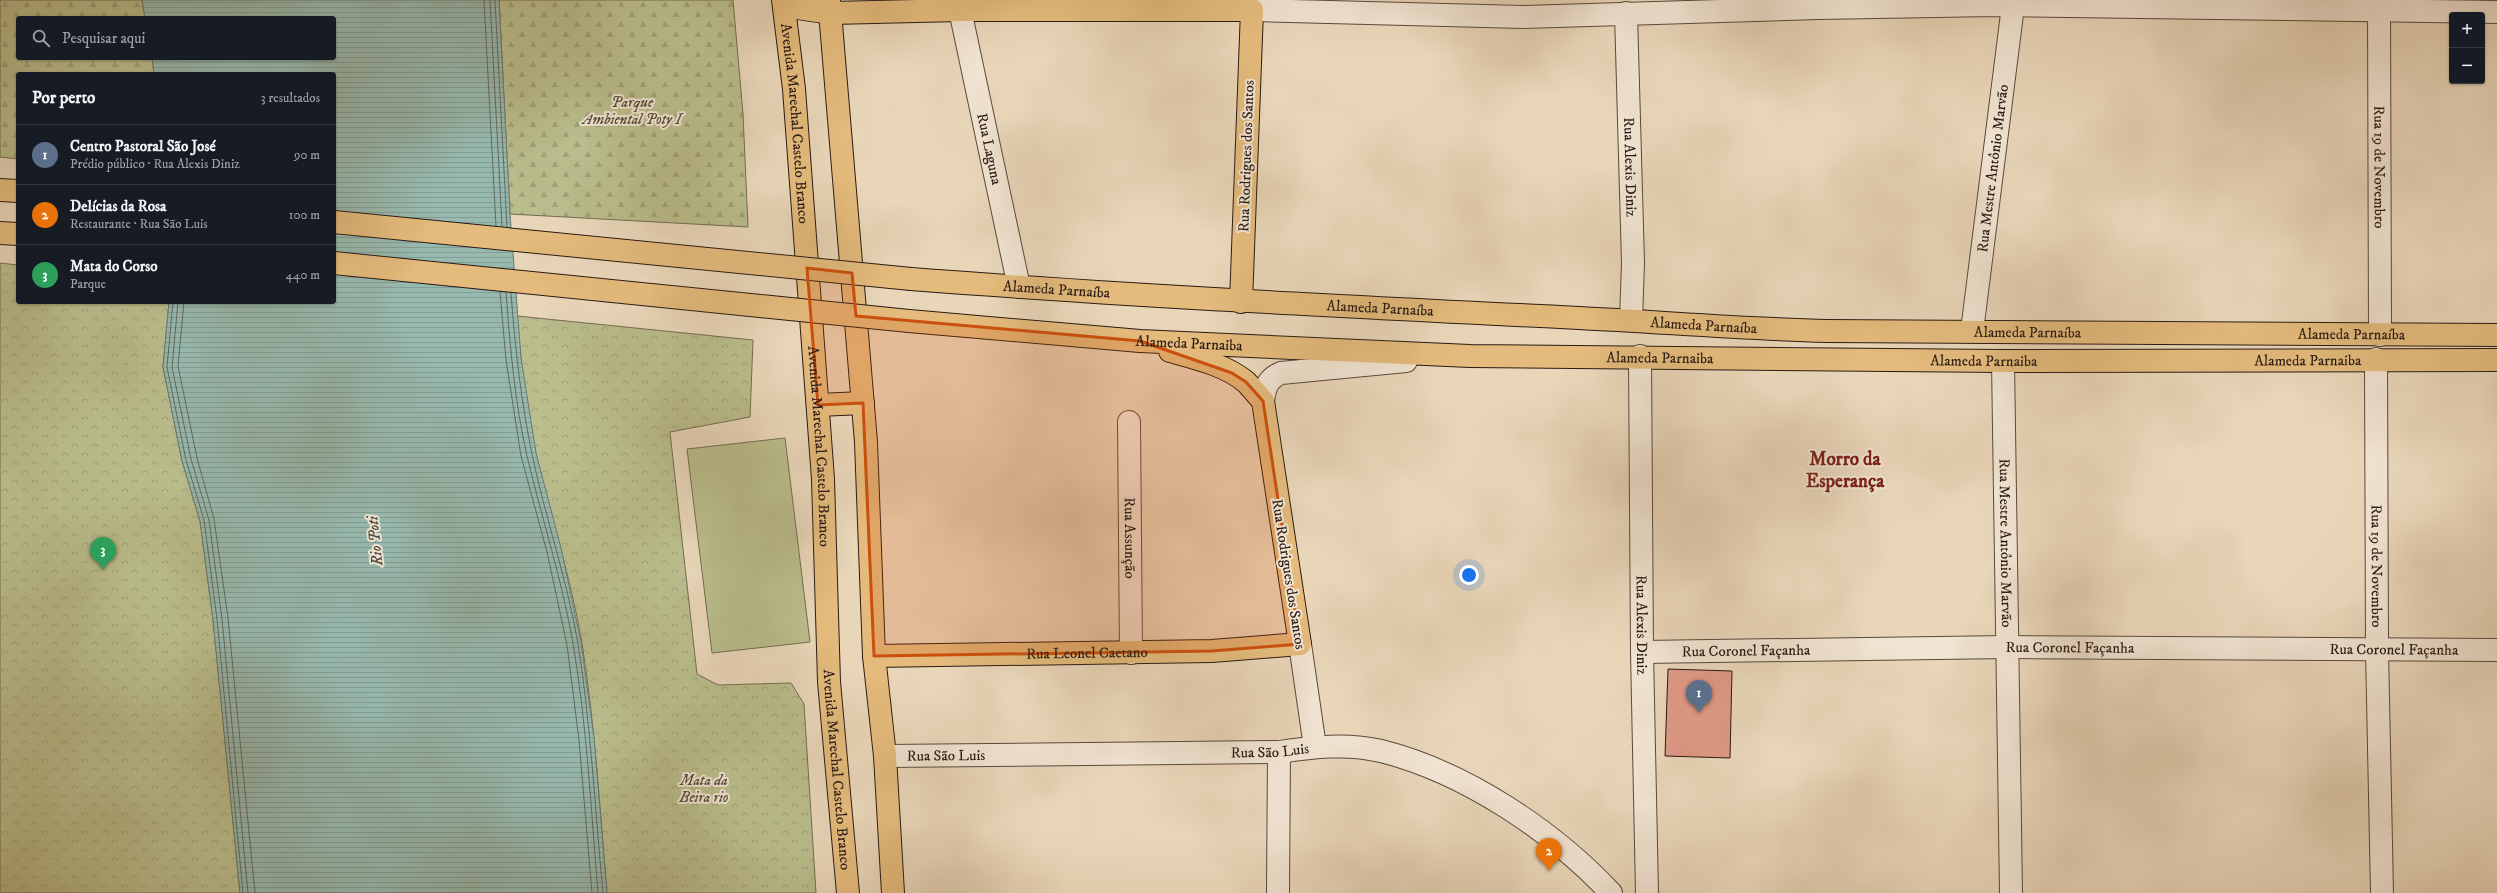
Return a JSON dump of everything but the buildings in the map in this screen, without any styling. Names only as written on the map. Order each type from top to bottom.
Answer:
[{"type":"main road","points":[[783,3],[830,7],[960,10],[1252,10]]},
{"type":"main road","name":"Avenida Marechal Castelo Branco","points":[[783,3],[794,89],[818,405],[823,479],[829,682],[848,893]]},
{"type":"main road","points":[[830,7],[863,403],[874,656],[885,756],[893,893]]},
{"type":"main road","name":"Rua Rodrigues dos Santos","points":[[1241,302],[1252,10]]},
{"type":"main road","points":[[0,190],[16,191]]},
{"type":"main road","name":"Alameda Parnaíba","points":[[336,222],[911,279],[1241,302],[1631,320],[1739,329],[2497,335]]},
{"type":"main road","points":[[0,233],[16,234]]},
{"type":"main road","name":"Alameda Parnaiba","points":[[336,263],[909,321],[1140,341],[1470,356],[1640,356],[2003,361],[2376,359],[2497,360]]},
{"type":"main road","points":[[1140,341],[1212,364],[1232,373],[1246,382],[1263,401]]},
{"type":"main road","name":"Rua Rodrigues dos Santos","points":[[1263,401],[1300,644]]},
{"type":"main road","points":[[818,405],[863,403]]},
{"type":"main road","name":"Rua Leonel Caetano","points":[[874,656],[1131,653],[1264,648],[1300,644]]},
{"type":"street","points":[[1252,10],[1522,9],[1626,13],[1819,4],[2013,6],[2068,4],[2379,5],[2497,12]]},
{"type":"street","name":"Rua 19 de Novembro","points":[[2379,5],[2380,335]]},
{"type":"street","name":"Rua Mestre Antônio Marvão","points":[[1972,331],[2013,6]]},
{"type":"street","name":"Rua Laguna","points":[[960,10],[1019,287]]},
{"type":"street","name":"Rua Alexis Diniz","points":[[1626,13],[1633,263],[1631,320]]},
{"type":"street","name":"Alameda Parnaiba","points":[[1263,401],[1266,385],[1273,376],[1281,373],[1470,356]]},
{"type":"street","name":"Rua Alexis Diniz","points":[[1640,356],[1642,652],[1647,893]]},
{"type":"street","name":"Rua 19 de Novembro","points":[[2376,359],[2377,649],[2382,893]]},
{"type":"street","name":"Rua Mestre Antônio Marvão","points":[[2003,361],[2011,893]]},
{"type":"street","name":"Rua Assunção","points":[[1129,422],[1131,653]]},
{"type":"street","name":"Rua Rodrigues dos Santos","points":[[1300,644],[1315,747]]},
{"type":"street","name":"Rua Coronel Façanha","points":[[1642,652],[2008,647],[2497,650]]},
{"type":"street","name":"Rua São Luis","points":[[885,756],[1279,752],[1315,747],[1338,746],[1381,751],[1436,769],[1488,796],[1536,827],[1598,879],[1611,893]]},
{"type":"street","points":[[1278,893],[1279,752]]},
{"type":"highlighted area","points":[[807,268],[852,273],[856,316],[1140,341],[1232,373],[1246,382],[1263,401],[1300,644],[1212,651],[874,656],[863,403],[818,405]]},
{"type":"green space","points":[[0,0],[142,0],[145,16],[16,16],[16,60],[152,60],[154,72],[16,72],[16,159],[0,157]]},
{"type":"green space","name":"Parque Ambiental Poty I","points":[[499,0],[733,0],[743,114],[748,227],[510,214]]},
{"type":"green space","points":[[0,263],[16,265],[16,304],[169,304],[163,367],[182,461],[200,521],[213,620],[240,893],[0,893]]},
{"type":"green space","name":"Mata da Beira rio","points":[[517,316],[753,340],[750,417],[670,432],[697,674],[718,685],[791,683],[804,704],[816,893],[607,893],[594,737],[587,674],[572,595],[532,437],[524,386]]},
{"type":"green space","points":[[785,438],[810,642],[712,653],[687,449]]},
{"type":"water","name":"Rio Poti","points":[[142,0],[499,0],[510,214],[521,358],[536,453],[561,548],[581,642],[594,738],[607,893],[240,893],[213,620],[200,521],[182,461],[163,367],[169,304],[336,304],[336,72],[154,72],[152,60],[336,60],[336,16],[145,16]]},
{"type":"place","name":"Mata do Corso","points":[[103,570]]},
{"type":"place","name":"Centro Pastoral São José","points":[[1699,713]]},
{"type":"place","name":"Delícias da Rosa","points":[[1549,871]]},
{"type":"district","name":"Morro da Esperança","points":[[1845,469]]}]
